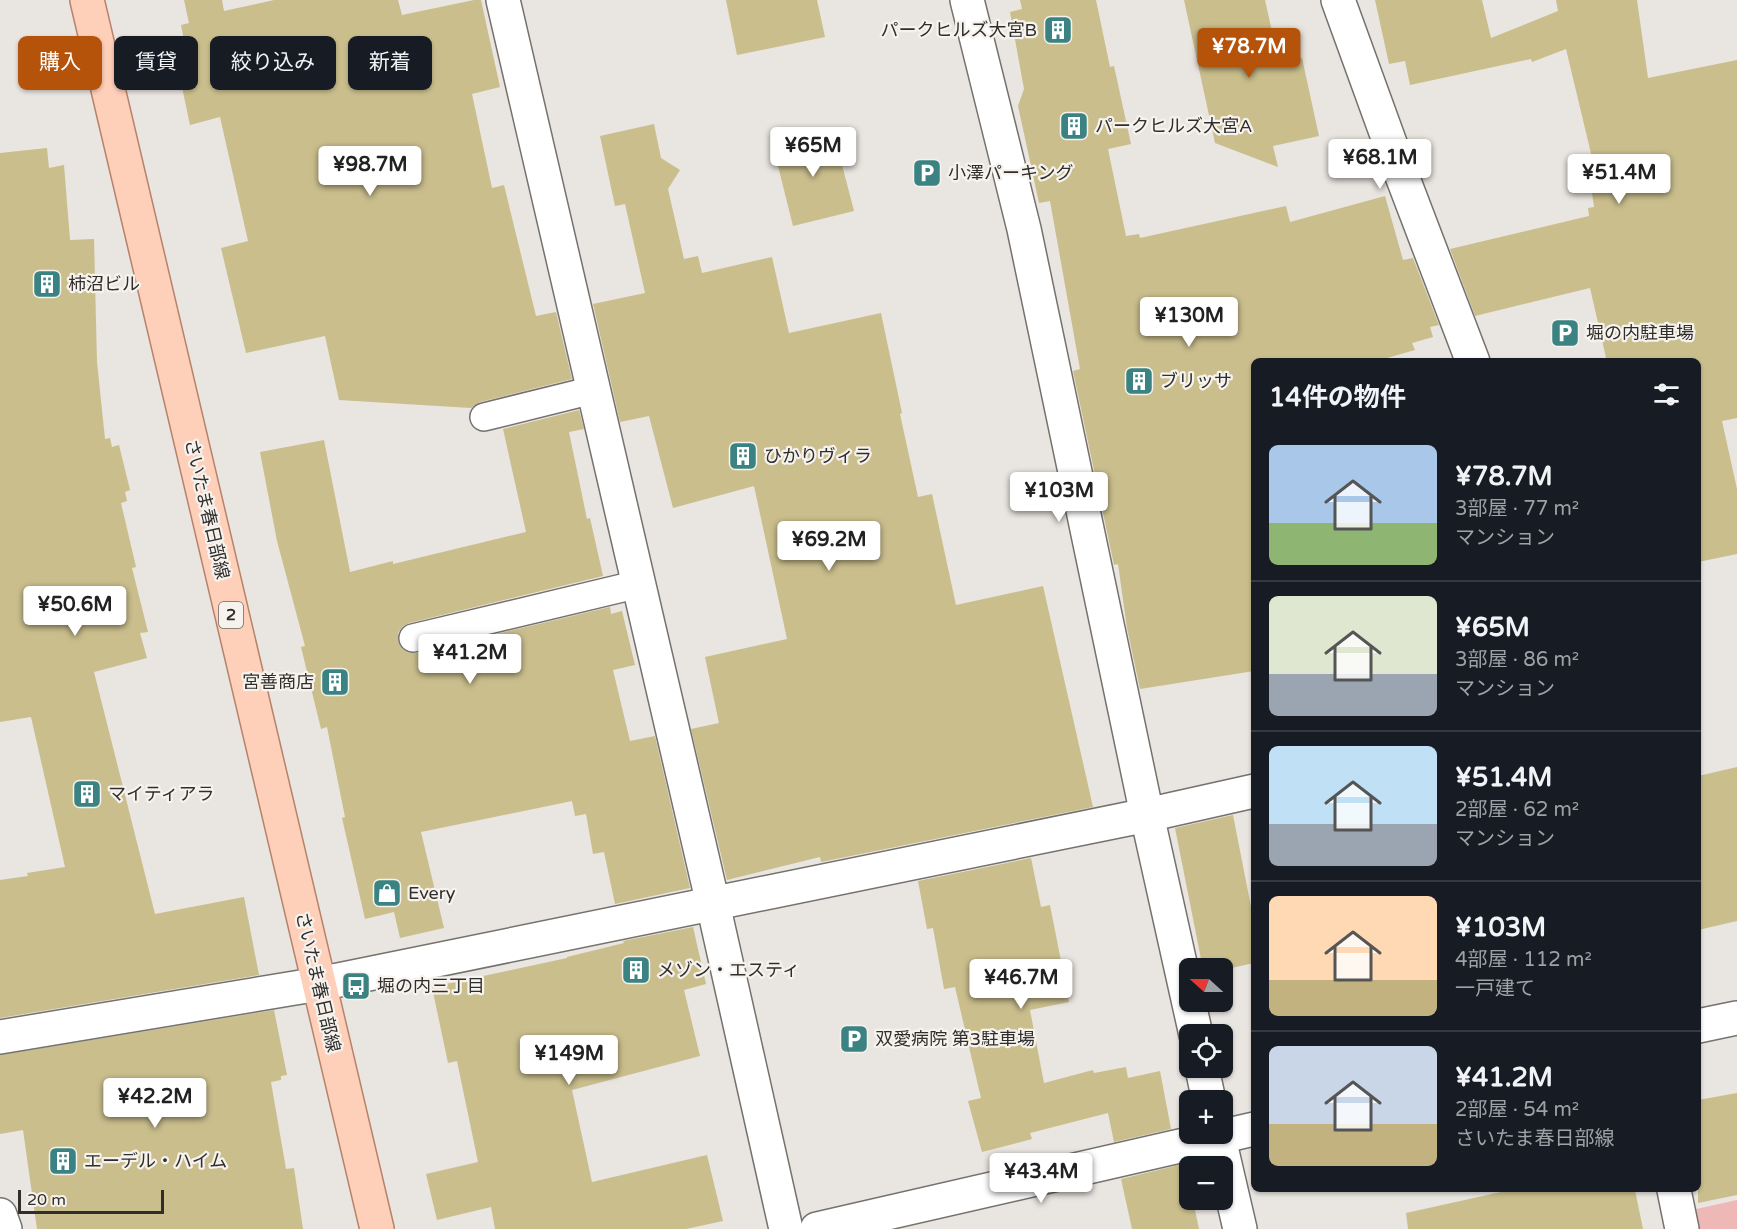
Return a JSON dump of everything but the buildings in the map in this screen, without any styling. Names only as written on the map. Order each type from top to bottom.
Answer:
[{"type":"main road","name":"さいたま春日部線","points":[[87,0],[377,1229]]},
{"type":"street","points":[[503,0],[786,1229]]},
{"type":"street","points":[[967,0],[1024,230],[1147,815],[1194,1024]]},
{"type":"street","points":[[1338,0],[1471,358]]},
{"type":"street","points":[[0,1037],[319,984],[1147,815],[1251,792]]},
{"type":"street","points":[[1701,1025],[1737,1018]]},
{"type":"street","points":[[1233,1132],[1251,1130]]},
{"type":"street","points":[[817,1229],[1180,1144]]},
{"type":"street","points":[[1220,1144],[1239,1229]]},
{"type":"street","points":[[1674,1192],[1683,1229]]},
{"type":"street","points":[[0,1215],[5,1229]]},
{"type":"lane","points":[[484,417],[593,390]]},
{"type":"lane","points":[[413,638],[639,584]]},
{"type":"shaded area","points":[[1737,1200],[1737,1229],[1697,1229],[1692,1210]]},
{"type":"place","name":"パークヒルズ大宮B","points":[[1058,30]]},
{"type":"place","name":"パークヒルズ大宮A","points":[[1074,126]]},
{"type":"place","name":"小澤パーキング","points":[[927,173]]},
{"type":"place","name":"柿沼ビル","points":[[47,284]]},
{"type":"place","name":"堀の内駐車場","points":[[1565,333]]},
{"type":"place","name":"ブリッサ","points":[[1139,381]]},
{"type":"place","name":"ひかりヴィラ","points":[[743,456]]},
{"type":"place","name":"宮善商店","points":[[335,682]]},
{"type":"place","name":"マイティアラ","points":[[87,794]]},
{"type":"place","name":"Every","points":[[387,893]]},
{"type":"place","name":"メゾン・エスティ","points":[[636,970]]},
{"type":"place","name":"堀の内三丁目","points":[[356,986]]},
{"type":"place","name":"双愛病院 第3駐車場","points":[[854,1039]]},
{"type":"place","name":"エーデル・ハイム","points":[[63,1161]]}]
